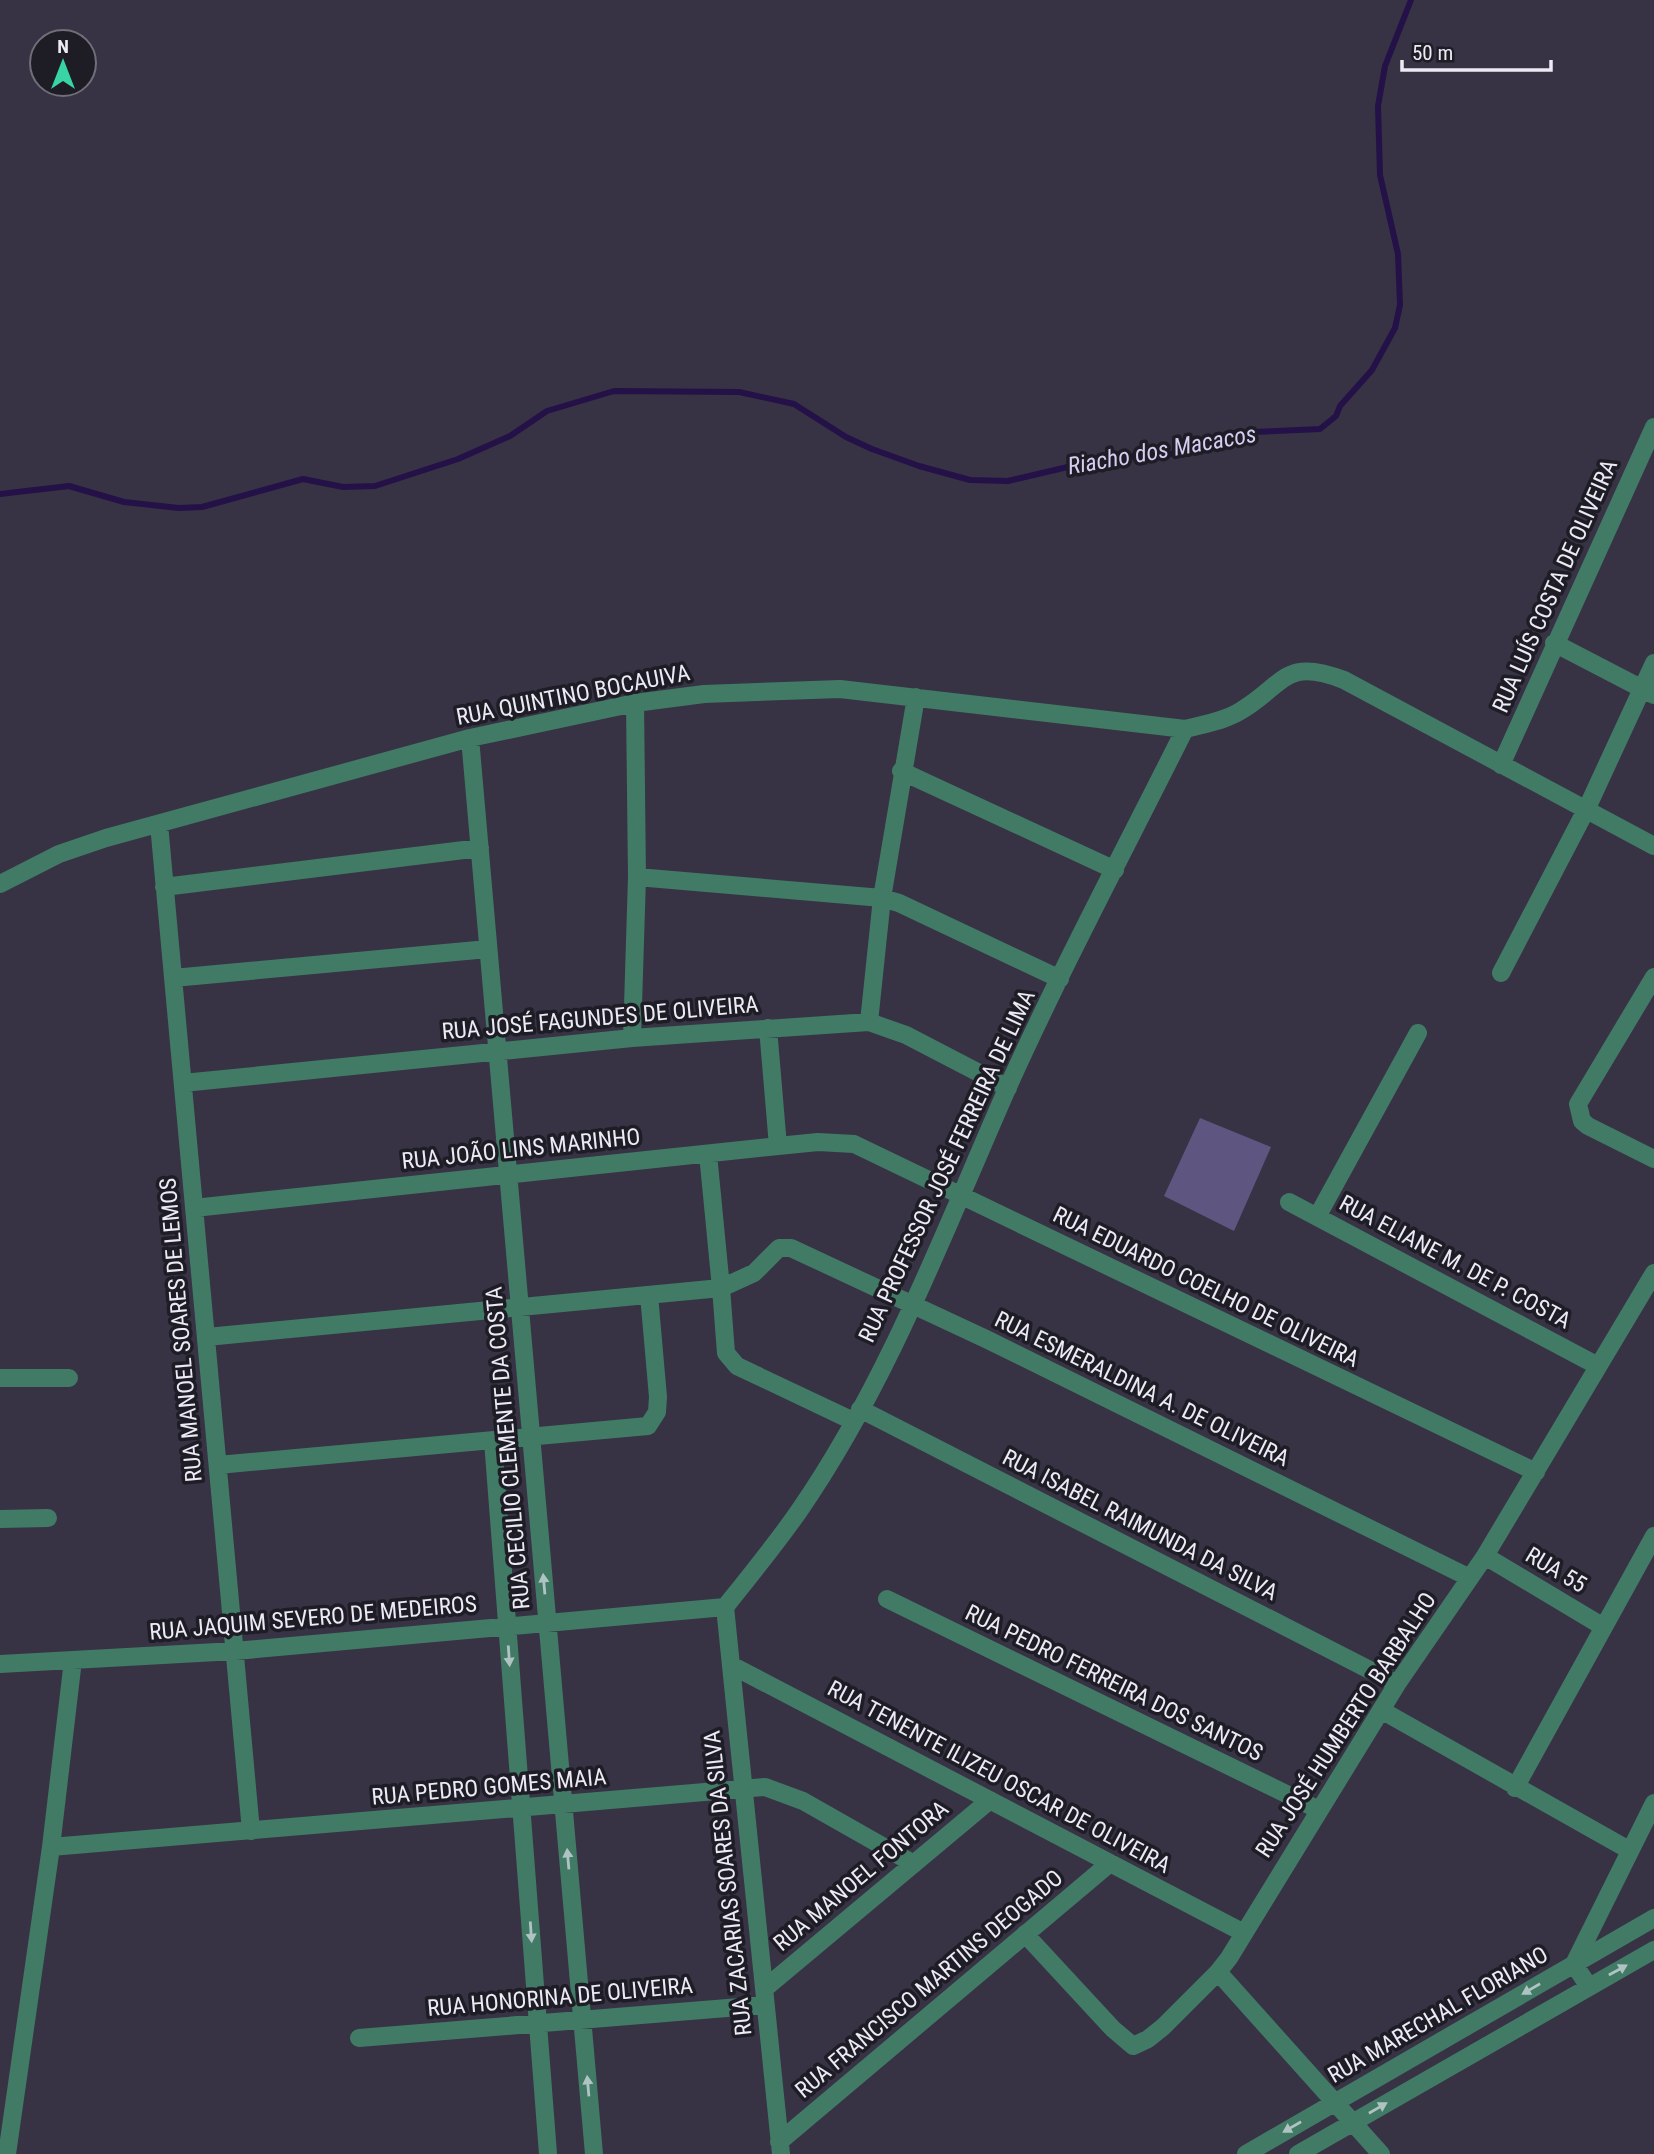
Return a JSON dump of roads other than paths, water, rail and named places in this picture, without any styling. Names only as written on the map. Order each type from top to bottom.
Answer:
[{"type":"street","name":"RUA LUÍS COSTA DE OLIVEIRA","points":[[1501,765],[1654,427]]},
{"type":"street","points":[[1555,643],[1648,691]]},
{"type":"street","points":[[1501,973],[1648,691],[1654,663]]},
{"type":"street","name":"RUA QUINTINO BOCAUIVA","points":[[0,884],[59,854],[159,824],[470,738],[635,703],[775,690],[840,689],[1185,729],[1229,717],[1244,709],[1286,676],[1312,672],[1344,680],[1654,846]]},
{"type":"street","points":[[869,1021],[882,898],[901,771],[916,696]]},
{"type":"street","points":[[632,1038],[637,877],[635,703]]},
{"type":"street","name":"RUA PROFESSOR JOSÉ FERREIRA DE LIMA","points":[[725,1607],[800,1509],[857,1415],[914,1304],[1008,1088],[1060,979],[1185,729]]},
{"type":"street","name":"RUA CECILIO CLEMENTE DA COSTA","points":[[470,738],[594,2154]]},
{"type":"street","points":[[901,771],[1115,870]]},
{"type":"street","name":"RUA MANOEL SOARES DE LEMOS","points":[[159,824],[251,1831]]},
{"type":"street","points":[[164,887],[480,848]]},
{"type":"street","points":[[637,877],[882,898],[899,903],[1060,979]]},
{"type":"street","points":[[173,978],[488,949]]},
{"type":"street","points":[[1654,977],[1577,1104],[1579,1115],[1588,1126],[1654,1159]]},
{"type":"street","name":"RUA JOSÉ FAGUNDES DE OLIVEIRA","points":[[183,1083],[632,1038],[869,1021],[906,1035],[1008,1088]]},
{"type":"street","points":[[768,1028],[778,1146]]},
{"type":"street","points":[[1317,1217],[1418,1033]]},
{"type":"street","name":"RUA JOÃO LINS MARINHO","points":[[194,1208],[778,1146],[854,1144]]},
{"type":"street","name":"RUA EDUARDO COELHO DE OLIVEIRA","points":[[854,1144],[1536,1472]]},
{"type":"street","name":"RUA ISABEL RAIMUNDA DA SILVA","points":[[708,1154],[726,1353],[737,1366],[857,1415],[1397,1684]]},
{"type":"street","name":"RUA ELIANE M. DE P. COSTA","points":[[1289,1202],[1598,1366]]},
{"type":"street","name":"RUA ESMERALDINA A. DE OLIVEIRA","points":[[721,1288],[754,1273],[779,1248],[791,1248],[914,1304],[1470,1578]]},
{"type":"street","name":"RUA JOSÉ HUMBERTO BARBALHO","points":[[1025,1934],[1113,2029],[1133,2046],[1164,2027],[1218,1972],[1397,1684],[1485,1556],[1654,1273]]},
{"type":"street","points":[[206,1337],[721,1288]]},
{"type":"street","points":[[218,1465],[638,1428],[653,1420],[657,1412],[649,1295]]},
{"type":"street","points":[[0,1378],[69,1378]]},
{"type":"street","name":"RUA CECILIO CLEMENTE DA COSTA","points":[[493,1441],[548,2154]]},
{"type":"street","points":[[0,1519],[48,1518]]},
{"type":"street","points":[[1515,1788],[1602,1626],[1653,1541]]},
{"type":"street","name":"RUA 55","points":[[1485,1556],[1602,1626]]},
{"type":"street","name":"RUA PEDRO FERREIRA DOS SANTOS","points":[[887,1599],[1319,1810]]},
{"type":"street","name":"RUA JAQUIM SEVERO DE MEDEIROS","points":[[0,1664],[235,1651],[725,1607]]},
{"type":"street","name":"RUA ZACARIAS SOARES DA SILVA","points":[[725,1607],[780,2148]]},
{"type":"street","points":[[7,2154],[8,2094],[51,1847],[73,1660]]},
{"type":"street","name":"RUA TENENTE ILIZEU OSCAR DE OLIVEIRA","points":[[731,1665],[1244,1933]]},
{"type":"street","points":[[1381,1710],[1629,1850]]},
{"type":"street","name":"RUA PEDRO GOMES MAIA","points":[[51,1847],[564,1806],[765,1787],[789,1795],[914,1864]]},
{"type":"street","name":"RUA MANOEL FONTORA","points":[[765,1997],[989,1800]]},
{"type":"street","points":[[1589,1987],[1574,1964],[1654,1802]]},
{"type":"street","name":"RUA FRANCISCO MARTINS DEOGADO","points":[[780,2148],[1110,1863]]},
{"type":"street","name":"RUA MARECHAL FLORIANO","points":[[1246,2154],[1654,1918]]},
{"type":"street","points":[[1298,2154],[1654,1950]]},
{"type":"street","points":[[1218,1972],[1381,2154]]},
{"type":"street","name":"RUA HONORINA DE OLIVEIRA","points":[[359,2038],[582,2020],[765,1997]]},
{"type":"waterway","name":"Riacho dos Macacos","points":[[0,494],[69,486],[124,502],[179,508],[202,507],[303,479],[343,487],[375,486],[458,459],[510,436],[547,411],[614,391],[739,392],[794,404],[846,437],[872,449],[970,480],[1008,481],[1106,458],[1171,454],[1231,433],[1320,429],[1336,416],[1340,406],[1372,370],[1395,328],[1400,305],[1398,254],[1380,175],[1378,106],[1385,66],[1411,0]]}]
